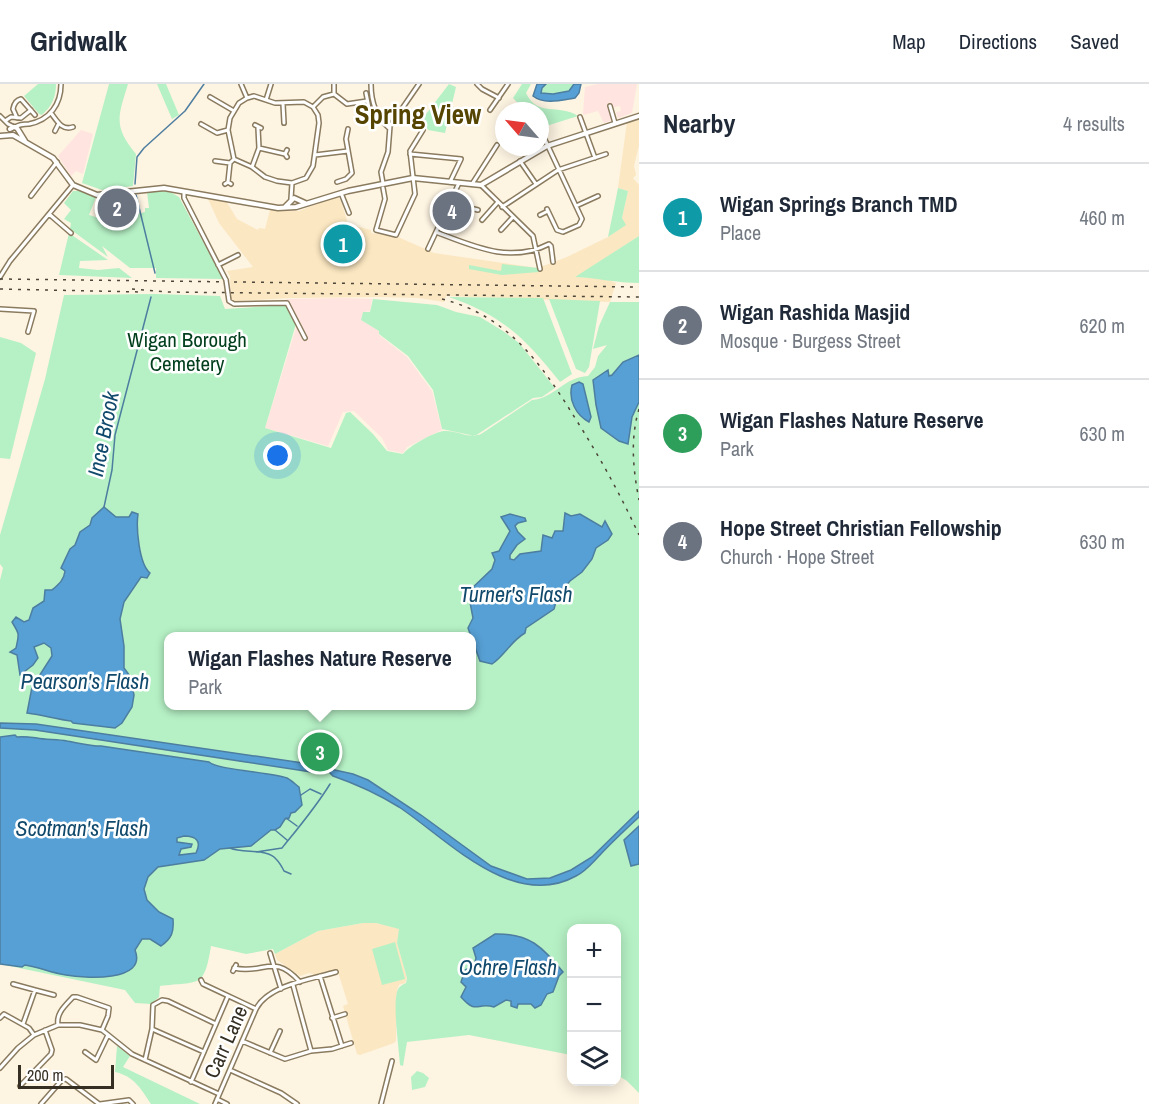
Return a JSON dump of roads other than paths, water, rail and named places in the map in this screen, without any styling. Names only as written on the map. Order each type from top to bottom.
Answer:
[{"type":"main road","points":[[549,145],[639,116]]},
{"type":"main road","points":[[13,128],[27,143]]},
{"type":"main road","points":[[13,128],[13,135]]},
{"type":"main road","points":[[0,136],[13,128]]},
{"type":"main road","points":[[0,136],[19,132]]},
{"type":"main road","points":[[13,135],[57,162],[73,185],[97,195],[156,188],[278,208],[294,202],[305,204],[341,193],[383,188],[413,178],[481,185],[529,156]]},
{"type":"street","points":[[0,116],[13,128],[43,119],[51,113],[59,99],[61,84]]},
{"type":"street","points":[[241,84],[247,98]]},
{"type":"street","points":[[266,100],[271,84]]},
{"type":"street","points":[[334,84],[334,94]]},
{"type":"street","points":[[371,84],[371,94],[376,111],[389,128]]},
{"type":"street","points":[[418,84],[389,128],[387,152],[381,172],[385,199],[376,230],[396,235],[416,194],[410,154],[423,130]]},
{"type":"street","points":[[477,84],[499,98]]},
{"type":"street","points":[[490,110],[508,84]]},
{"type":"street","points":[[366,93],[369,108]]},
{"type":"street","points":[[334,94],[347,104],[367,101]]},
{"type":"street","points":[[313,107],[323,97],[334,94]]},
{"type":"street","points":[[254,96],[283,104],[300,101],[313,107],[318,115],[315,155],[309,175],[302,180],[292,183],[268,179],[252,166],[234,159],[228,130],[230,118],[239,103],[247,98],[254,96]]},
{"type":"street","points":[[17,118],[13,109],[19,99],[35,115]]},
{"type":"street","points":[[212,100],[234,111]]},
{"type":"street","points":[[283,104],[284,121],[290,121]]},
{"type":"street","points":[[610,106],[615,123]]},
{"type":"street","points":[[5,121],[10,117],[21,118],[31,110]]},
{"type":"street","points":[[51,113],[58,125],[73,127]]},
{"type":"street","points":[[580,117],[595,158]]},
{"type":"street","points":[[19,132],[29,124]]},
{"type":"street","points":[[55,130],[58,125]]},
{"type":"street","points":[[203,127],[217,133],[228,130]]},
{"type":"street","points":[[252,166],[259,148],[258,127]]},
{"type":"street","points":[[345,132],[352,173]]},
{"type":"street","points":[[259,148],[287,153]]},
{"type":"street","points":[[472,184],[495,148]]},
{"type":"street","points":[[540,215],[548,210],[557,231],[562,232],[579,225],[582,219],[549,150]]},
{"type":"street","points":[[315,155],[348,151]]},
{"type":"street","points":[[410,154],[461,159],[450,182]]},
{"type":"street","points":[[502,207],[558,170],[606,154]]},
{"type":"street","points":[[228,184],[230,164],[234,159]]},
{"type":"street","points":[[215,161],[230,164]]},
{"type":"street","points":[[520,161],[536,184]]},
{"type":"street","points":[[31,196],[57,162]]},
{"type":"street","points":[[352,173],[357,175]]},
{"type":"street","points":[[341,182],[352,173]]},
{"type":"street","points":[[292,183],[294,202]]},
{"type":"street","points":[[428,249],[459,183]]},
{"type":"street","points":[[0,277],[10,261],[73,185]]},
{"type":"street","points":[[481,185],[534,236],[540,269]]},
{"type":"street","points":[[184,192],[184,198],[228,284],[229,301],[234,304],[287,303],[305,338]]},
{"type":"street","points":[[341,193],[349,213]]},
{"type":"street","points":[[103,218],[109,195]]},
{"type":"street","points":[[576,206],[597,196]]},
{"type":"street","points":[[482,220],[498,202]]},
{"type":"street","points":[[450,203],[478,210]]},
{"type":"street","points":[[49,214],[71,233]]},
{"type":"street","points":[[444,215],[461,220]]},
{"type":"street","points":[[501,230],[513,217]]},
{"type":"street","points":[[436,232],[478,248],[518,254],[550,244],[553,262]]},
{"type":"street","points":[[218,265],[238,255]]},
{"type":"street","points":[[0,309],[34,311],[28,332]]},
{"type":"street","points":[[270,953],[281,989]]},
{"type":"street","points":[[234,968],[245,970],[280,966],[300,982]]},
{"type":"street","name":"Carr Lane","points":[[216,1102],[256,1009],[265,996],[300,982],[336,972]]},
{"type":"street","points":[[320,976],[342,1046]]},
{"type":"street","points":[[201,980],[204,984],[256,1009]]},
{"type":"street","points":[[13,984],[54,995]]},
{"type":"street","points":[[293,985],[311,1051]]},
{"type":"street","points":[[23,1024],[35,990]]},
{"type":"street","points":[[191,1082],[228,996]]},
{"type":"street","points":[[58,1025],[57,1018],[60,1012],[73,997],[109,1008],[102,1030]]},
{"type":"street","points":[[145,1060],[152,1029],[153,1005],[162,1000],[216,1024]]},
{"type":"street","points":[[0,1018],[2,1012],[29,1028],[34,1035]]},
{"type":"street","points":[[332,1018],[345,1014]]},
{"type":"street","points":[[0,1068],[18,1048],[34,1035],[58,1025],[80,1025],[102,1030],[132,1054],[219,1094]]},
{"type":"street","points":[[152,1029],[204,1052]]},
{"type":"street","points":[[20,1086],[51,1054],[52,1050],[45,1030]]},
{"type":"street","points":[[270,1053],[278,1032]]},
{"type":"street","points":[[86,1052],[97,1061],[108,1035]]},
{"type":"street","points":[[242,1041],[285,1059],[351,1043]]},
{"type":"street","points":[[381,1104],[392,1060]]},
{"type":"street","points":[[230,1070],[281,1093],[297,1104]]},
{"type":"street","points":[[41,1104],[62,1080],[66,1079],[99,1104],[116,1100],[129,1100],[133,1104]]},
{"type":"street","points":[[216,1102],[227,1104]]},
{"type":"water","points":[[537,84],[546,84],[541,93],[553,94],[569,91],[574,84],[581,84],[575,98],[553,101],[537,99],[533,96]]},
{"type":"water","points":[[639,355],[639,402],[632,417],[628,444],[619,441],[601,428],[593,380],[608,370],[609,376],[612,375],[623,362]]},
{"type":"water","points":[[579,382],[583,384],[591,417],[589,422],[577,411],[572,401],[572,385]]},
{"type":"water","name":"Pearson's Flash","points":[[104,507],[116,517],[129,517],[132,512],[138,514],[137,528],[141,554],[150,573],[147,578],[141,577],[124,602],[120,619],[124,668],[130,676],[134,695],[132,707],[122,723],[115,728],[73,723],[27,713],[32,687],[52,656],[51,648],[44,643],[34,647],[38,658],[20,675],[17,655],[10,652],[16,648],[18,637],[18,632],[12,622],[16,617],[24,622],[29,620],[33,608],[44,601],[45,590],[52,590],[61,582],[65,571],[61,568],[70,549],[75,545],[80,532],[90,525],[92,518]]},
{"type":"water","name":"Turner's Flash","points":[[565,513],[571,516],[580,514],[602,527],[605,521],[612,534],[608,540],[596,548],[592,559],[582,572],[570,581],[558,595],[554,609],[526,628],[525,633],[492,664],[480,661],[476,650],[476,632],[469,632],[468,628],[473,618],[468,592],[492,569],[495,560],[492,553],[499,551],[510,531],[501,517],[510,514],[525,518],[526,521],[515,526],[525,539],[510,555],[510,559],[514,560],[520,554],[541,551],[543,535],[552,538],[555,531],[563,531]]},
{"type":"water","points":[[0,723],[36,724],[303,763],[353,774],[368,780],[421,815],[491,866],[527,879],[550,878],[571,870],[592,857],[639,811],[639,817],[580,874],[552,884],[529,884],[505,878],[482,867],[399,807],[329,772],[318,773],[35,730],[0,728]]},
{"type":"water","name":"Scotman's Flash","points":[[15,735],[63,740],[209,762],[222,767],[279,776],[299,787],[302,805],[285,819],[280,827],[271,830],[251,846],[220,849],[204,860],[158,867],[148,877],[144,889],[147,900],[159,912],[173,919],[172,934],[161,946],[150,939],[142,939],[135,950],[136,961],[132,968],[123,973],[112,976],[86,977],[61,974],[25,965],[22,967],[0,964],[0,737]],"holes":[[[188,836],[197,840],[198,849],[196,853],[179,855],[181,849],[191,847],[192,844],[177,842],[177,838]]]},
{"type":"water","points":[[639,826],[639,864],[631,866],[624,840]]},
{"type":"water","name":"Ochre Flash","points":[[495,934],[517,936],[534,943],[563,972],[553,992],[547,994],[541,1005],[535,1008],[531,1004],[518,1004],[517,1008],[511,1006],[511,1001],[506,1000],[494,1007],[474,1007],[461,997],[466,987],[461,982],[465,970],[474,966],[476,958],[473,948]]},
{"type":"waterway","name":"Ince Brook","points":[[135,184],[137,157],[185,111],[204,84]]},
{"type":"waterway","name":"Ince Brook","points":[[136,195],[155,273]]},
{"type":"waterway","name":"Ince Brook","points":[[104,507],[112,470],[115,435],[151,297]]},
{"type":"waterway","points":[[256,852],[282,848],[330,784]]},
{"type":"waterway","points":[[301,795],[310,789],[321,794]]},
{"type":"waterway","points":[[286,818],[297,826]]},
{"type":"waterway","points":[[275,830],[287,840]]},
{"type":"waterway","points":[[230,848],[267,853],[278,862],[284,871],[291,874]]},
{"type":"railway","points":[[0,279],[639,287]]},
{"type":"railway","points":[[0,289],[141,292]]},
{"type":"railway","points":[[132,289],[168,292],[639,297]]},
{"type":"railway","points":[[442,299],[467,307],[488,318],[507,332],[539,365],[596,453],[639,535]]},
{"type":"railway","points":[[639,409],[634,432],[633,454],[639,500]]},
{"type":"place","name":"Wigan Rashida Masjid","points":[[117,208]]},
{"type":"place","name":"Hope Street Christian Fellowship","points":[[452,211]]},
{"type":"place","name":"Wigan Springs Branch TMD","points":[[343,244]]},
{"type":"place","name":"Wigan Flashes Nature Reserve","points":[[320,752]]},
{"type":"district","name":"Spring View","points":[[418,115]]},
{"type":"park label","name":"Wigan Borough Cemetery","points":[[187,352]]}]
